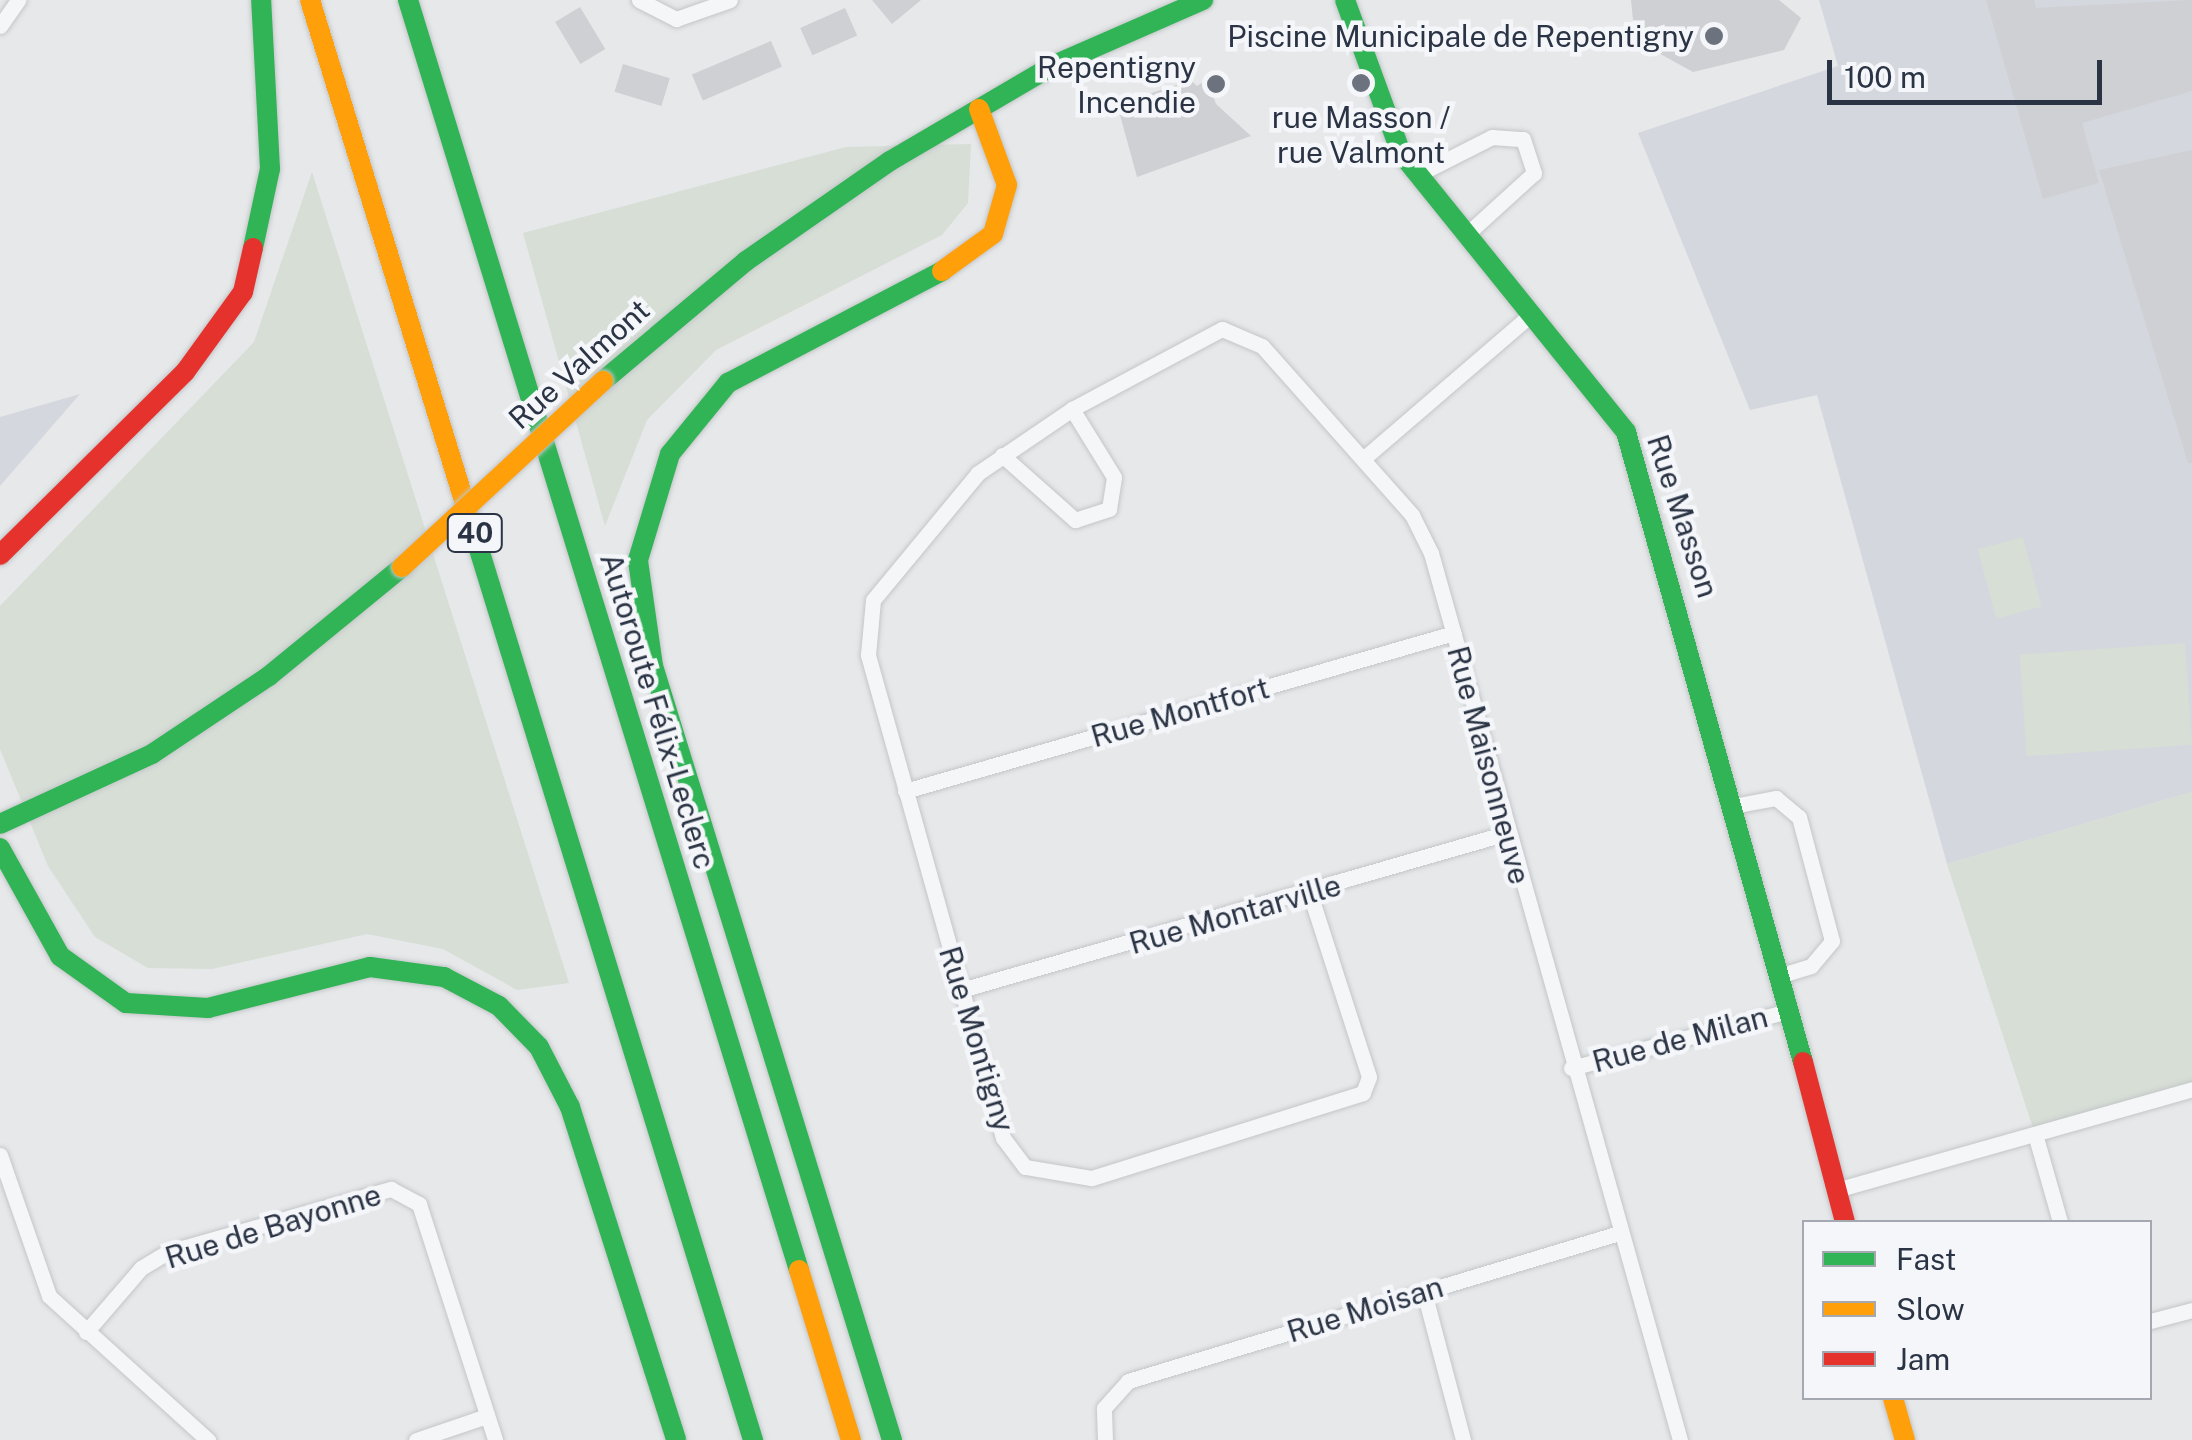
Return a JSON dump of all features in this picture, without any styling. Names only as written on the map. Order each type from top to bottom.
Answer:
[{"type":"main road","points":[[0,554],[185,372],[243,292],[271,158],[261,0]]},
{"type":"main road","name":"40","points":[[310,0],[750,1433]]},
{"type":"main road","name":"Autoroute Félix-Leclerc","points":[[408,0],[851,1440]]},
{"type":"main road","name":"Rue Valmont","points":[[0,824],[26,819],[232,702],[402,567],[603,381],[790,228],[979,109],[1092,46],[1203,0]]},
{"type":"main road","name":"Rue Masson","points":[[1345,0],[1390,133],[1417,175],[1468,232],[1626,432],[1781,974],[1844,1220]]},
{"type":"main road","points":[[892,1440],[653,666],[638,560],[670,454],[728,383],[960,262],[993,234],[1007,184],[979,109]]},
{"type":"main road","name":"Rue Valmont","points":[[0,849],[26,819]]},
{"type":"main road","points":[[0,849],[31,910],[80,978],[138,1007],[208,1008],[370,967],[427,972],[499,1006],[549,1061],[570,1107],[676,1440]]},
{"type":"main road","points":[[0,898],[31,910]]},
{"type":"main road","points":[[1894,1400],[1905,1440]]},
{"type":"street","points":[[0,26],[18,0]]},
{"type":"street","points":[[639,0],[664,17],[730,0]]},
{"type":"street","points":[[1417,175],[1492,136],[1523,139],[1534,173],[1468,232]]},
{"type":"street","points":[[1363,459],[1533,313]]},
{"type":"street","name":"Rue Maisonneuve","points":[[868,655],[864,623],[891,571],[1002,455],[1072,409],[1200,338],[1238,332],[1363,459],[1422,534],[1454,633],[1571,1068],[1680,1440]]},
{"type":"street","points":[[1002,455],[1075,520],[1109,509],[1114,478],[1072,409]]},
{"type":"street","name":"Rue Montfort","points":[[905,791],[1454,633]]},
{"type":"street","name":"Rue Montigny","points":[[868,655],[1003,1138],[1025,1167],[1091,1178],[1363,1093],[1369,1077],[1310,894]]},
{"type":"street","points":[[1734,806],[1776,798],[1799,817],[1832,942],[1811,966],[1781,974]]},
{"type":"street","name":"Rue Montarville","points":[[962,990],[1310,894],[1507,833]]},
{"type":"street","name":"Rue de Milan","points":[[1571,1068],[1788,1011]]},
{"type":"street","points":[[1836,1190],[2192,1089]]},
{"type":"street","points":[[2036,1134],[2059,1220]]},
{"type":"street","points":[[0,1154],[49,1296],[208,1440]]},
{"type":"street","name":"Rue de Bayonne","points":[[86,1332],[141,1268],[168,1252],[391,1189],[419,1204],[495,1440]]},
{"type":"street","name":"Rue Moisan","points":[[1105,1440],[1113,1392],[1619,1233]]},
{"type":"street","points":[[1424,1292],[1462,1440]]},
{"type":"street","points":[[2152,1320],[2192,1310]]},
{"type":"street","points":[[416,1440],[487,1416]]},
{"type":"shaded area","points":[[1819,0],[2192,0],[2192,792],[1947,864],[1817,395],[1750,410],[1638,133],[1838,66]]},
{"type":"shaded area","points":[[971,144],[968,203],[942,235],[716,350],[647,420],[605,526],[523,233],[846,147]]},
{"type":"shaded area","points":[[312,172],[569,983],[517,990],[443,949],[367,934],[212,969],[148,968],[95,937],[48,866],[0,749],[0,606],[254,342]]},
{"type":"shaded area","points":[[80,394],[0,486],[0,417]]},
{"type":"shaded area","points":[[2023,537],[2042,607],[1996,619],[1978,549]]},
{"type":"shaded area","points":[[2185,643],[2192,745],[2027,756],[2019,655]]},
{"type":"shaded area","points":[[2192,792],[2192,1085],[2035,1134],[1947,864]]},
{"type":"building","points":[[872,0],[921,0],[892,24]]},
{"type":"building","name":"Piscine Municipale de Repentigny","points":[[1631,0],[1779,0],[1801,18],[1784,50],[1693,72],[1635,40]]},
{"type":"building","points":[[1986,0],[2034,0],[2036,8],[2192,0],[2192,91],[2082,123],[2099,183],[2043,199]]},
{"type":"building","points":[[580,7],[605,49],[580,64],[555,22]]},
{"type":"building","points":[[845,8],[857,35],[812,55],[800,28]]},
{"type":"building","points":[[771,41],[782,67],[703,100],[692,75]]},
{"type":"building","points":[[623,64],[670,78],[661,106],[615,92]]},
{"type":"building","points":[[1219,72],[1228,87],[1213,96],[1216,104],[1251,136],[1137,177],[1117,104],[1179,84],[1184,74],[1197,86]]},
{"type":"building","points":[[2192,150],[2192,463],[2188,463],[2099,170]]},
{"type":"traffic: fast","points":[[253,248],[270,169],[261,0]]},
{"type":"traffic: fast","points":[[408,0],[799,1270]]},
{"type":"traffic: fast","points":[[603,381],[746,261],[890,161],[1052,66],[1203,0]]},
{"type":"traffic: fast","points":[[1345,0],[1401,153],[1626,432],[1803,1062]]},
{"type":"traffic: fast","points":[[892,1440],[653,666],[638,560],[670,454],[728,383],[942,271]]},
{"type":"traffic: fast","points":[[470,520],[753,1440]]},
{"type":"traffic: fast","points":[[0,824],[152,754],[269,676],[402,567]]},
{"type":"traffic: fast","points":[[0,848],[60,956],[126,1003],[208,1008],[370,967],[444,977],[499,1006],[539,1047],[570,1107],[676,1440]]},
{"type":"traffic: slow","points":[[310,0],[470,520]]},
{"type":"traffic: slow","points":[[942,271],[993,234],[1007,185],[979,109]]},
{"type":"traffic: slow","points":[[402,567],[603,381]]},
{"type":"traffic: slow","points":[[799,1270],[851,1440]]},
{"type":"traffic: slow","points":[[1894,1400],[1905,1440]]},
{"type":"traffic: jam","points":[[0,555],[185,372],[243,292],[253,248]]},
{"type":"traffic: jam","points":[[1803,1062],[1844,1220]]},
{"type":"place","name":"Piscine Municipale de Repentigny","points":[[1714,36]]},
{"type":"place","name":"rue Masson / rue Valmont","points":[[1361,83]]},
{"type":"place","name":"Repentigny Incendie","points":[[1216,84]]}]
